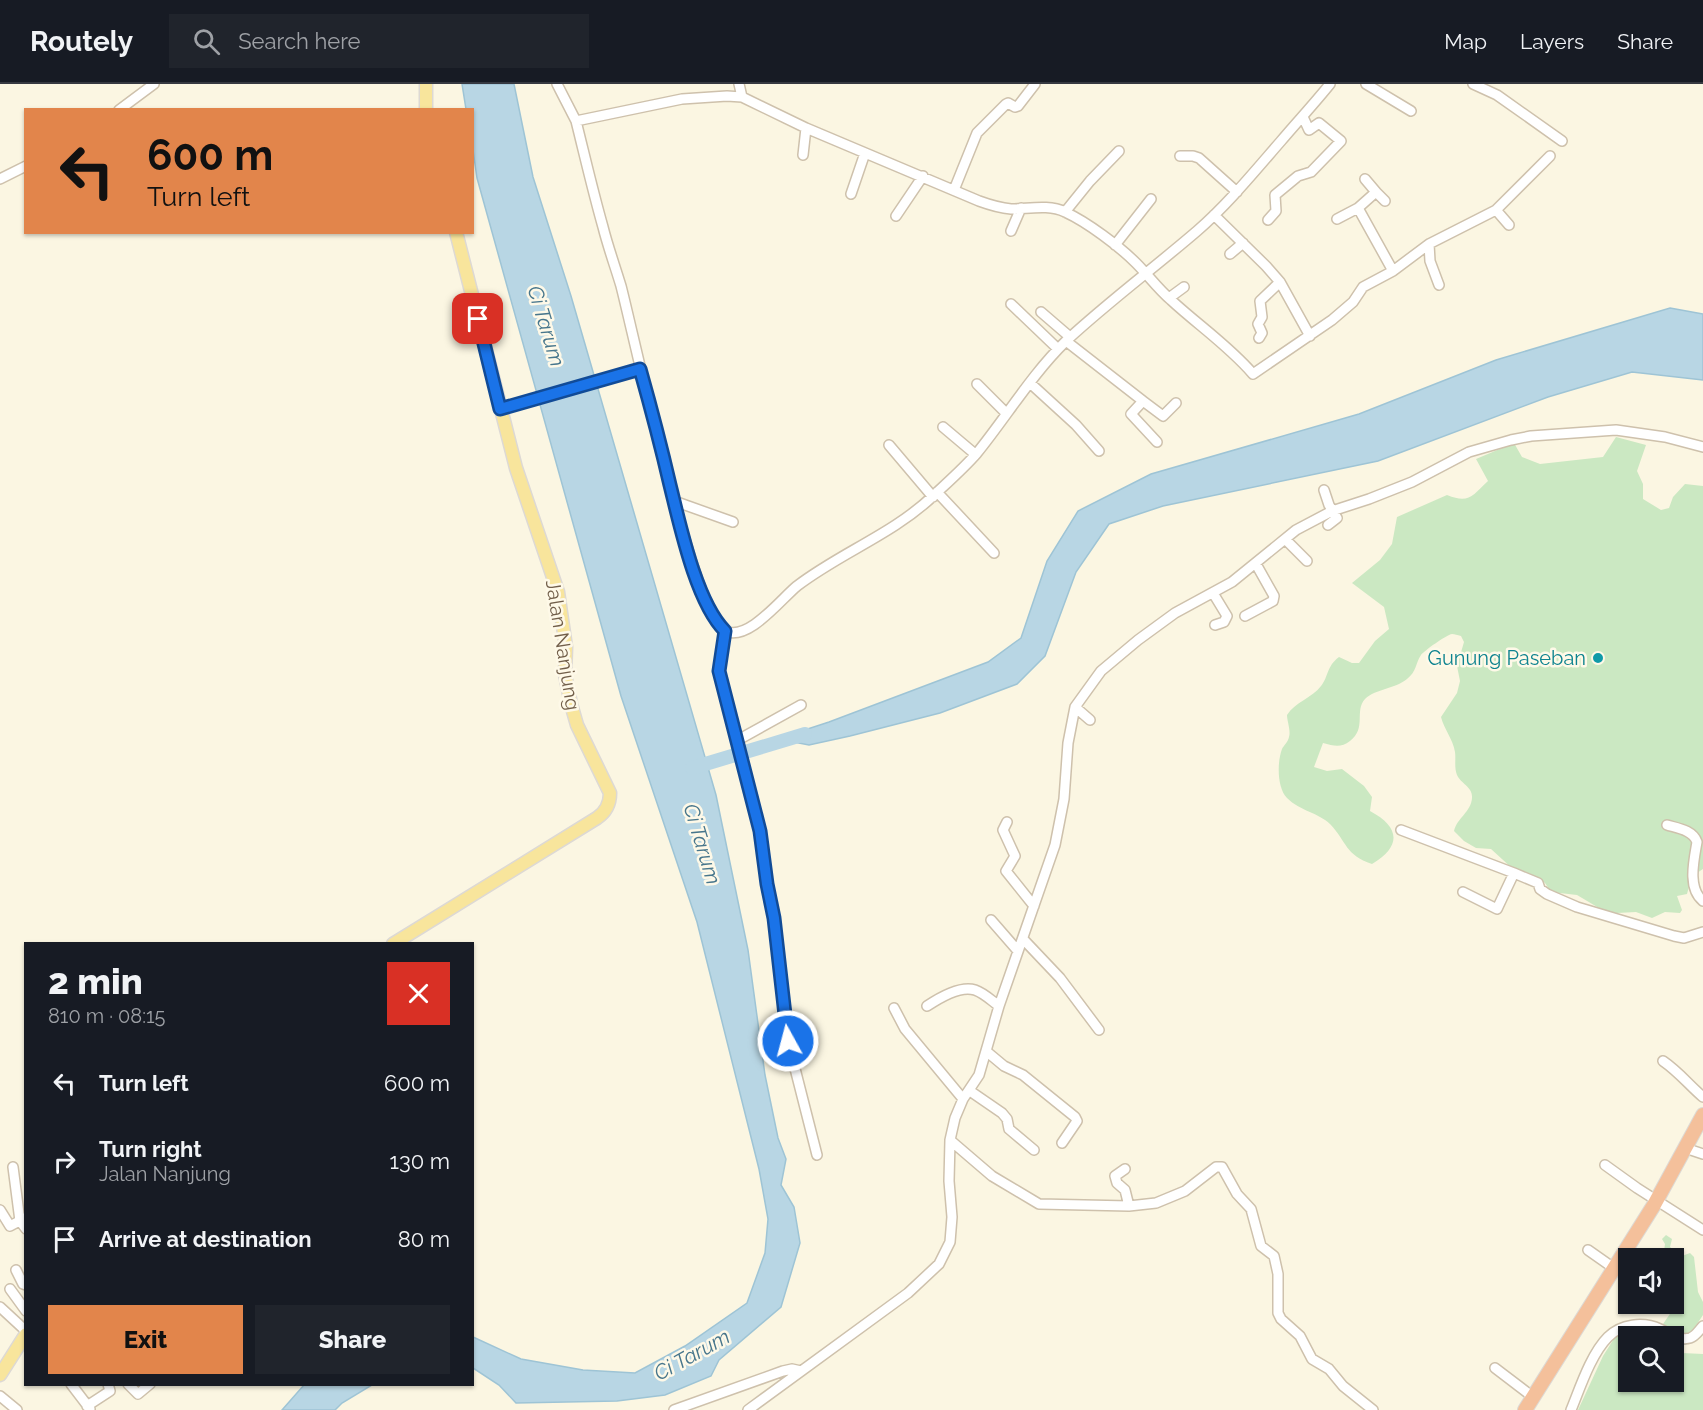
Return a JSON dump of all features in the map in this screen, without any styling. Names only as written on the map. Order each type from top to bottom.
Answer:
[{"type":"highway","points":[[1525,1410],[1616,1269],[1657,1201],[1703,1115]]},
{"type":"main road","points":[[426,84],[426,108]]},
{"type":"main road","name":"Jalan Nanjung","points":[[396,942],[597,818],[608,808],[610,793],[577,725],[567,689],[566,646],[558,592],[524,496],[456,234]]},
{"type":"main road","points":[[0,1375],[24,1336]]},
{"type":"street","points":[[121,108],[153,84]]},
{"type":"street","points":[[557,84],[576,122],[674,501],[699,585],[719,625],[725,631],[735,633],[755,625],[798,586],[841,557],[903,521],[935,494],[975,454],[1058,349],[1214,215],[1237,192],[1327,87],[1316,84]]},
{"type":"street","points":[[739,84],[742,97]]},
{"type":"street","points":[[954,190],[977,133],[1006,104],[1018,106],[1035,84]]},
{"type":"street","points":[[1366,84],[1411,111]]},
{"type":"street","points":[[1473,84],[1497,95],[1562,141]]},
{"type":"street","points":[[576,122],[682,99],[742,97],[806,128],[998,207],[1047,208],[1065,212],[1115,245],[1169,298],[1253,374],[1310,336],[1349,306],[1363,287],[1393,271],[1429,244],[1496,210],[1551,156]]},
{"type":"street","points":[[1268,220],[1276,211],[1275,195],[1298,176],[1311,172],[1341,141],[1319,124],[1309,130],[1303,117]]},
{"type":"street","points":[[803,155],[806,128]]},
{"type":"street","points":[[1065,212],[1090,181],[1119,152]]},
{"type":"street","points":[[851,194],[865,153]]},
{"type":"street","points":[[1180,156],[1199,158],[1237,192]]},
{"type":"street","points":[[0,179],[24,167]]},
{"type":"street","points":[[896,216],[923,176]]},
{"type":"street","points":[[1365,179],[1385,201]]},
{"type":"street","points":[[1337,219],[1358,208],[1376,192]]},
{"type":"street","points":[[1115,245],[1151,199]]},
{"type":"street","points":[[1011,231],[1021,208]]},
{"type":"street","points":[[1358,208],[1393,271]]},
{"type":"street","points":[[1496,210],[1509,225]]},
{"type":"street","points":[[1214,215],[1280,282],[1310,336]]},
{"type":"street","points":[[1230,254],[1243,243]]},
{"type":"street","points":[[1429,244],[1430,261],[1439,285]]},
{"type":"street","points":[[1259,338],[1262,333],[1258,324],[1262,316],[1260,301],[1280,282]]},
{"type":"street","points":[[1169,298],[1184,287]]},
{"type":"street","points":[[1011,304],[1058,349]]},
{"type":"street","points":[[1041,312],[1068,339],[1163,416],[1176,403]]},
{"type":"street","points":[[500,409],[640,369]]},
{"type":"street","points":[[1030,383],[1076,425],[1100,451]]},
{"type":"street","points":[[977,384],[1006,413]]},
{"type":"street","points":[[1143,401],[1131,414],[1157,442]]},
{"type":"street","points":[[943,426],[975,454]]},
{"type":"street","points":[[748,1410],[908,1293],[939,1264],[950,1242],[952,1217],[949,1188],[950,1140],[955,1118],[979,1075],[999,1006],[1054,844],[1064,794],[1075,706],[1101,671],[1175,613],[1213,593],[1256,564],[1296,530],[1322,515],[1412,482],[1469,453],[1531,436],[1616,430],[1665,437],[1703,447]]},
{"type":"street","points":[[889,445],[994,553]]},
{"type":"street","points":[[1322,515],[1329,527],[1337,518],[1324,490]]},
{"type":"street","points":[[674,501],[733,522]]},
{"type":"street","points":[[1286,539],[1307,561]]},
{"type":"street","points":[[1245,616],[1273,600],[1274,596],[1256,564]]},
{"type":"street","points":[[1213,593],[1227,616],[1224,622],[1215,625]]},
{"type":"street","points":[[725,631],[719,671],[760,831],[774,918],[788,1041],[817,1155]]},
{"type":"street","points":[[738,740],[801,705]]},
{"type":"street","points":[[1075,706],[1090,720]]},
{"type":"street","points":[[1008,822],[1004,830],[1015,856],[1006,871],[1034,906]]},
{"type":"street","points":[[1667,825],[1693,834],[1696,838],[1692,872],[1698,877],[1696,893],[1703,901]]},
{"type":"street","points":[[1401,830],[1538,883],[1540,889],[1547,894],[1577,907],[1684,938],[1703,932]]},
{"type":"street","points":[[1463,892],[1497,909],[1514,873]]},
{"type":"street","points":[[991,920],[1018,951]]},
{"type":"street","points":[[1023,939],[1060,978],[1099,1030]]},
{"type":"street","points":[[927,1006],[946,995],[967,989],[976,990],[999,1006]]},
{"type":"street","points":[[894,1008],[905,1029],[966,1095],[1002,1113],[1010,1129],[1034,1150]]},
{"type":"street","points":[[986,1051],[1004,1066],[1023,1075],[1075,1117],[1077,1121],[1062,1143]]},
{"type":"street","points":[[1664,1061],[1678,1071],[1703,1097]]},
{"type":"street","points":[[950,1140],[992,1176],[1035,1203],[1129,1206],[1156,1203],[1176,1196],[1216,1167],[1222,1167],[1234,1189],[1251,1209],[1261,1246],[1274,1256],[1278,1274],[1280,1317],[1300,1336],[1312,1359],[1329,1369],[1343,1386],[1373,1410]]},
{"type":"street","points":[[1685,1148],[1703,1155]]},
{"type":"street","points":[[1605,1165],[1703,1230]]},
{"type":"street","points":[[0,1210],[9,1226],[24,1223],[13,1167]]},
{"type":"street","points":[[1125,1169],[1115,1176],[1125,1190],[1129,1206]]},
{"type":"street","points":[[1588,1250],[1616,1269]]},
{"type":"street","points":[[16,1270],[24,1284]]},
{"type":"street","points":[[10,1289],[24,1308]]},
{"type":"street","points":[[0,1307],[24,1331]]},
{"type":"street","points":[[1570,1410],[1600,1348],[1606,1339],[1621,1327],[1650,1326],[1676,1337],[1688,1339],[1703,1326]]},
{"type":"street","points":[[1495,1368],[1533,1397]]},
{"type":"street","points":[[674,1410],[783,1371],[792,1369],[801,1371]]},
{"type":"street","points":[[72,1386],[89,1408],[112,1386]]},
{"type":"street","points":[[130,1386],[137,1394],[147,1386]]},
{"type":"street","points":[[0,1396],[17,1410]]},
{"type":"green space","points":[[1616,437],[1646,445],[1637,471],[1643,484],[1643,499],[1661,510],[1669,508],[1673,497],[1685,484],[1703,486],[1703,869],[1692,880],[1687,894],[1677,896],[1682,910],[1680,913],[1665,912],[1652,918],[1636,912],[1604,911],[1577,895],[1551,892],[1539,879],[1514,870],[1491,849],[1476,848],[1454,831],[1471,803],[1472,794],[1457,775],[1454,747],[1441,717],[1457,693],[1460,681],[1457,666],[1464,642],[1461,636],[1454,634],[1435,643],[1423,653],[1413,673],[1407,679],[1365,699],[1360,709],[1358,731],[1350,741],[1337,746],[1323,743],[1314,767],[1327,771],[1342,769],[1364,786],[1372,797],[1370,811],[1380,817],[1392,830],[1394,837],[1392,844],[1382,857],[1372,864],[1356,856],[1330,824],[1287,798],[1281,788],[1279,768],[1280,754],[1290,732],[1287,715],[1290,711],[1317,690],[1324,682],[1332,664],[1339,657],[1352,663],[1359,663],[1375,641],[1389,629],[1384,607],[1352,583],[1380,560],[1392,544],[1397,517],[1447,495],[1460,499],[1470,497],[1488,481],[1476,459],[1514,443],[1522,457],[1540,464],[1603,457]]},
{"type":"green space","points":[[1666,1235],[1672,1239],[1671,1248],[1664,1248],[1662,1239]]},
{"type":"green space","points":[[1690,1253],[1694,1257],[1698,1292],[1703,1302],[1703,1315],[1689,1336],[1684,1337],[1684,1326],[1663,1324],[1670,1314],[1684,1314],[1684,1255]]},
{"type":"green space","points":[[1617,1334],[1618,1392],[1684,1392],[1684,1353],[1703,1354],[1703,1410],[1578,1410],[1603,1356]]},
{"type":"water","name":"Ci Tarum","points":[[462,84],[514,84],[533,177],[571,296],[716,795],[748,950],[765,1075],[778,1138],[786,1159],[781,1185],[794,1207],[800,1243],[781,1307],[719,1360],[711,1376],[665,1395],[617,1401],[516,1403],[499,1385],[474,1369],[474,1337],[521,1359],[583,1370],[635,1373],[685,1346],[747,1303],[765,1253],[768,1219],[759,1169],[697,922],[621,696],[477,178],[474,157],[474,108],[466,108]]},
{"type":"water","points":[[1670,308],[1703,314],[1703,380],[1632,372],[1548,397],[1378,461],[1163,506],[1109,524],[1076,572],[1045,656],[1017,684],[940,713],[850,736],[809,745],[788,741],[789,735],[988,662],[1021,638],[1047,561],[1078,511],[1151,474],[1359,414],[1496,360]]},
{"type":"water","points":[[303,1386],[370,1386],[342,1403],[335,1410],[282,1410]]},
{"type":"waterway","points":[[692,768],[805,734]]},
{"type":"waterway","points":[[1684,1344],[1693,1341]]},
{"type":"place","name":"Gunung Paseban","points":[[1598,658]]},
{"type":"route","points":[[478,319],[500,409],[640,369],[682,531],[699,585],[719,625],[725,631],[719,671],[760,831],[774,918],[788,1041]]}]
